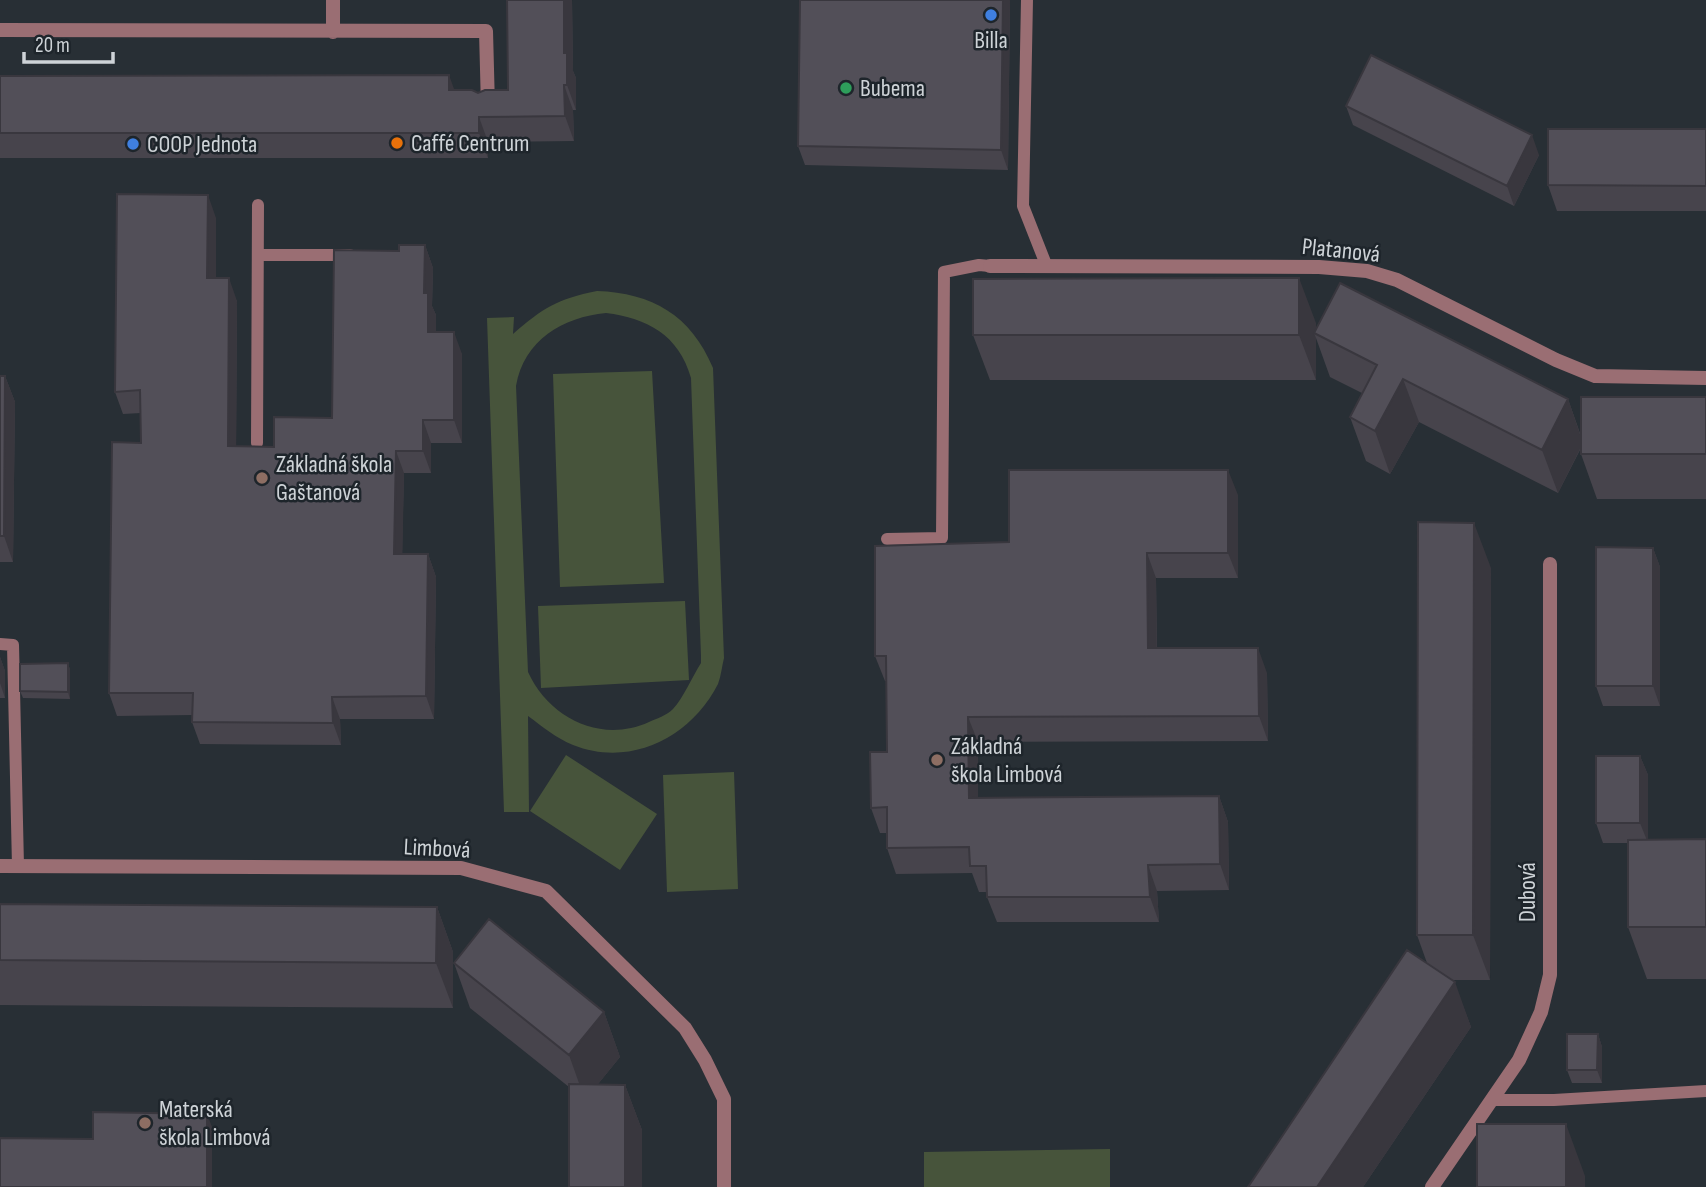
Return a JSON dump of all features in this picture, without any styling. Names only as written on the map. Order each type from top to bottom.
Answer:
[{"type":"street","points":[[333,0],[333,32]]},
{"type":"street","points":[[0,30],[486,31],[488,108]]},
{"type":"street","name":"Platanová","points":[[990,266],[1319,267],[1367,271],[1397,280],[1556,360],[1595,376],[1706,378]]},
{"type":"street","name":"Dubová","points":[[1432,1187],[1518,1060],[1541,1012],[1550,975],[1550,564]]},
{"type":"street","name":"Limbová","points":[[0,866],[461,868],[547,891],[685,1028],[705,1060],[724,1099],[724,1187]]},
{"type":"lane","points":[[1027,0],[1023,206],[1047,267]]},
{"type":"lane","points":[[257,443],[258,205]]},
{"type":"lane","points":[[258,255],[366,255]]},
{"type":"lane","points":[[887,539],[942,538],[944,272],[979,265],[990,266]]},
{"type":"lane","points":[[0,645],[13,645],[18,866]]},
{"type":"lane","points":[[1491,1100],[1554,1100],[1706,1091]]},
{"type":"green space","points":[[597,291],[635,296],[667,310],[693,334],[713,368],[724,658],[718,684],[692,719],[676,733],[637,750],[616,753],[573,745],[555,736],[528,716],[529,812],[504,812],[487,318],[514,317],[513,334],[551,306]],"holes":[[[590,315],[621,315],[648,324],[670,340],[686,363],[691,378],[701,663],[681,699],[671,711],[631,728],[613,730],[595,728],[563,714],[537,688],[528,672],[516,386],[527,356],[548,334]]]},
{"type":"green space","points":[[652,371],[664,583],[560,587],[553,374]]},
{"type":"green space","points":[[685,601],[689,680],[541,688],[538,606]]},
{"type":"green space","points":[[566,755],[657,814],[620,870],[530,811]]},
{"type":"green space","points":[[734,772],[738,889],[667,892],[663,775]]},
{"type":"green space","points":[[1110,1149],[1110,1187],[924,1187],[924,1152]]},
{"type":"building","points":[[507,0],[564,0],[564,53],[567,53],[565,116],[479,117],[479,133],[0,133],[0,76],[449,75],[449,90],[472,90],[478,93],[485,90],[508,90]]},
{"type":"building","points":[[800,0],[1003,0],[1001,150],[798,146]]},
{"type":"building","points":[[1371,55],[1532,135],[1507,186],[1346,106]]},
{"type":"building","points":[[1548,129],[1706,129],[1706,186],[1548,185]]},
{"type":"building","name":"Základná škola Gaštanová","points":[[117,194],[208,195],[207,278],[229,278],[228,446],[274,447],[274,417],[332,418],[334,250],[399,251],[399,245],[425,245],[424,293],[428,293],[428,332],[454,332],[454,420],[423,420],[423,451],[396,451],[394,554],[428,554],[426,696],[332,697],[333,723],[192,722],[193,693],[109,693],[112,442],[141,443],[140,390],[115,392]]},
{"type":"building","points":[[1299,278],[1299,335],[973,335],[973,279]]},
{"type":"building","points":[[1340,283],[1568,399],[1542,450],[1403,379],[1375,431],[1350,417],[1377,365],[1314,333]]},
{"type":"building","points":[[0,376],[5,376],[4,536],[0,536]]},
{"type":"building","points":[[1581,397],[1706,397],[1706,454],[1581,454]]},
{"type":"building","points":[[1009,470],[1228,470],[1228,553],[1147,553],[1148,648],[1258,648],[1259,716],[968,717],[969,798],[1219,796],[1220,864],[1148,865],[1150,897],[987,897],[986,866],[970,866],[969,847],[887,848],[887,807],[871,808],[870,752],[887,752],[886,656],[875,656],[875,546],[1009,542]]},
{"type":"building","points":[[1418,522],[1474,523],[1473,935],[1417,935]]},
{"type":"building","points":[[1596,547],[1653,548],[1653,686],[1596,686]]},
{"type":"building","points":[[68,663],[68,692],[20,691],[20,664]]},
{"type":"building","points":[[1596,756],[1640,756],[1640,823],[1596,823]]},
{"type":"building","points":[[1706,839],[1706,927],[1628,927],[1628,840]]},
{"type":"building","points":[[0,904],[437,907],[436,963],[0,960]]},
{"type":"building","points":[[489,919],[604,1012],[569,1055],[454,963]]},
{"type":"building","points":[[1407,950],[1455,982],[1317,1187],[1248,1187]]},
{"type":"building","points":[[1567,1034],[1598,1034],[1597,1070],[1567,1070]]},
{"type":"building","points":[[569,1084],[625,1085],[625,1187],[569,1187]]},
{"type":"building","points":[[93,1112],[207,1114],[207,1187],[0,1187],[0,1138],[93,1139]]},
{"type":"building","points":[[1477,1124],[1566,1124],[1566,1187],[1477,1187]]},
{"type":"place","name":"Billa","points":[[991,15]]},
{"type":"place","name":"Bubema","points":[[846,88]]},
{"type":"place","name":"Caffé Centrum","points":[[397,143]]},
{"type":"place","name":"COOP Jednota","points":[[133,144]]},
{"type":"place","name":"Základná škola Gaštanová","points":[[262,478]]},
{"type":"place","name":"Základná škola Limbová","points":[[937,760]]},
{"type":"place","name":"Materská škola Limbová","points":[[145,1123]]}]
